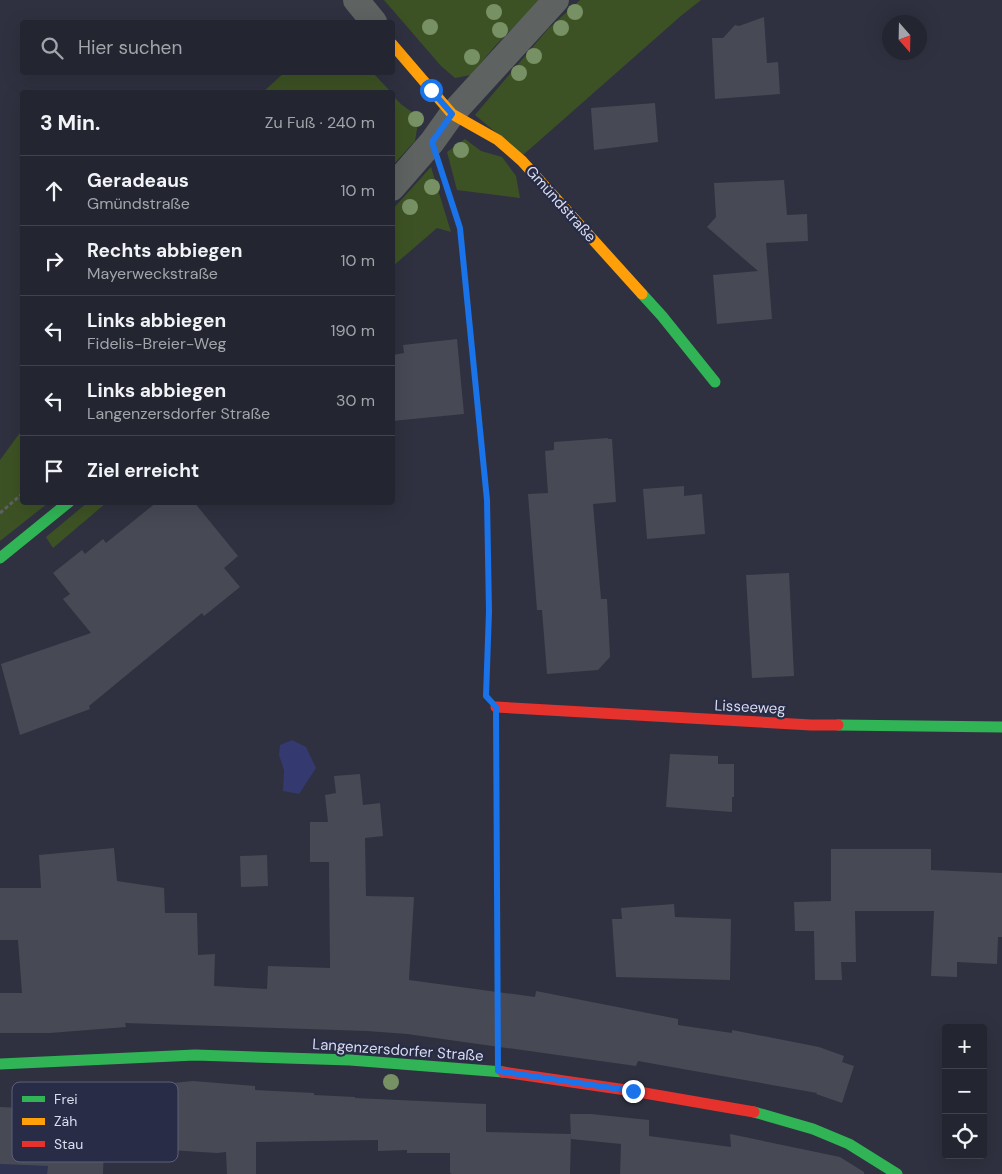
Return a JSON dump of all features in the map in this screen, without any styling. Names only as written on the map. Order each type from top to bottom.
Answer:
[{"type":"street","points":[[356,0],[372,20]]},
{"type":"street","points":[[395,185],[432,142],[452,114],[556,0]]},
{"type":"street","name":"Gmündstraße","points":[[395,48],[452,114],[498,140],[522,161],[662,316],[715,382]]},
{"type":"street","points":[[0,558],[65,505]]},
{"type":"street","name":"Lisseeweg","points":[[496,707],[811,726],[1002,728]]},
{"type":"street","name":"Langenzersdorfer Straße","points":[[0,1064],[195,1055],[350,1060],[498,1071],[752,1111],[813,1129],[849,1144],[897,1174]]},
{"type":"path","points":[[432,142],[460,228],[487,500],[489,611],[486,696],[496,707],[498,1071]]},
{"type":"path","points":[[0,513],[20,496]]},
{"type":"shaded area","points":[[0,1164],[48,1166],[47,1174],[0,1174]]},
{"type":"green space","points":[[384,0],[540,0],[495,46],[471,75],[455,78],[441,66]]},
{"type":"green space","points":[[580,0],[701,0],[523,155],[475,115],[548,29]]},
{"type":"green space","points":[[282,75],[375,75],[389,90],[265,90]]},
{"type":"green space","points":[[395,98],[419,117],[415,141],[395,163]]},
{"type":"green space","points":[[465,139],[481,151],[502,157],[516,176],[520,198],[457,190],[447,152]]},
{"type":"green space","points":[[431,167],[451,232],[437,228],[395,264],[395,207]]},
{"type":"green space","points":[[20,433],[20,505],[45,505],[0,541],[0,460]]},
{"type":"green space","points":[[85,505],[104,505],[53,548],[46,537]]},
{"type":"water","points":[[292,740],[306,747],[316,768],[299,794],[283,791],[284,770],[279,755],[280,745]]},
{"type":"building","points":[[764,17],[767,63],[778,62],[780,94],[715,99],[712,38],[723,38],[735,25],[739,26]]},
{"type":"building","points":[[655,103],[658,142],[594,150],[591,108]]},
{"type":"building","points":[[784,180],[787,215],[807,214],[808,241],[766,243],[772,319],[717,324],[713,275],[758,271],[707,227],[716,217],[714,183]]},
{"type":"building","points":[[457,339],[464,414],[395,421],[395,355],[404,353],[403,345]]},
{"type":"building","points":[[612,439],[616,502],[593,504],[601,599],[607,599],[610,657],[598,670],[547,674],[542,610],[537,610],[528,494],[548,493],[545,451],[554,450],[554,442]]},
{"type":"building","points":[[684,486],[684,496],[702,494],[705,534],[647,539],[643,489]]},
{"type":"building","points":[[153,505],[196,505],[238,556],[224,568],[240,587],[204,616],[202,613],[89,706],[90,709],[20,735],[1,664],[91,633],[63,599],[70,594],[53,573],[82,550],[85,554],[103,539],[106,543]]},
{"type":"building","points":[[789,573],[794,676],[752,678],[746,575]]},
{"type":"building","points":[[670,754],[718,756],[718,764],[734,764],[732,812],[666,807]]},
{"type":"building","points":[[360,774],[363,805],[380,803],[383,836],[365,838],[366,896],[414,897],[409,980],[535,997],[536,991],[678,1019],[678,1025],[732,1033],[732,1030],[819,1047],[844,1056],[842,1062],[854,1066],[842,1103],[817,1093],[638,1061],[636,1066],[407,1034],[125,1023],[126,1027],[50,1033],[0,1033],[0,993],[22,993],[18,940],[0,940],[0,888],[41,888],[39,855],[114,848],[117,881],[164,888],[165,913],[197,913],[198,955],[215,954],[214,986],[267,989],[268,966],[330,968],[329,862],[310,862],[310,822],[328,822],[325,795],[336,793],[334,776]]},
{"type":"building","points":[[831,849],[931,849],[931,870],[1002,873],[1002,937],[998,937],[997,964],[957,962],[957,977],[931,976],[934,911],[855,911],[856,962],[841,962],[842,980],[815,980],[814,931],[795,931],[794,902],[831,901]]},
{"type":"building","points":[[267,855],[268,886],[241,887],[240,856]]},
{"type":"building","points":[[674,904],[675,917],[731,919],[730,980],[616,977],[612,919],[622,919],[621,908]]},
{"type":"building","points":[[193,1081],[255,1086],[255,1090],[314,1093],[314,1095],[355,1098],[486,1104],[486,1132],[571,1134],[570,1174],[452,1174],[450,1173],[450,1153],[407,1153],[407,1150],[378,1151],[378,1140],[256,1142],[256,1174],[227,1174],[226,1152],[178,1151],[178,1082]]},
{"type":"building","points":[[0,1107],[12,1108],[12,1162],[103,1162],[103,1174],[47,1174],[48,1166],[0,1164]]},
{"type":"building","points":[[570,1114],[591,1114],[649,1120],[649,1136],[731,1147],[730,1134],[840,1157],[864,1172],[864,1174],[620,1174],[621,1144],[571,1139]]},
{"type":"traffic: fast","points":[[642,294],[715,382]]},
{"type":"traffic: fast","points":[[0,558],[65,505]]},
{"type":"traffic: fast","points":[[838,725],[1002,727]]},
{"type":"traffic: fast","points":[[0,1064],[195,1055],[350,1060],[503,1072]]},
{"type":"traffic: fast","points":[[754,1112],[813,1129],[849,1144],[897,1174]]},
{"type":"traffic: slow","points":[[395,48],[452,114],[498,140],[522,161],[642,294]]},
{"type":"traffic: jam","points":[[496,707],[838,725]]},
{"type":"traffic: jam","points":[[503,1072],[633,1091],[754,1112]]},
{"type":"route","points":[[431,90],[452,114],[432,142],[460,228],[487,500],[489,611],[486,696],[496,707],[498,1071],[633,1091]]}]
